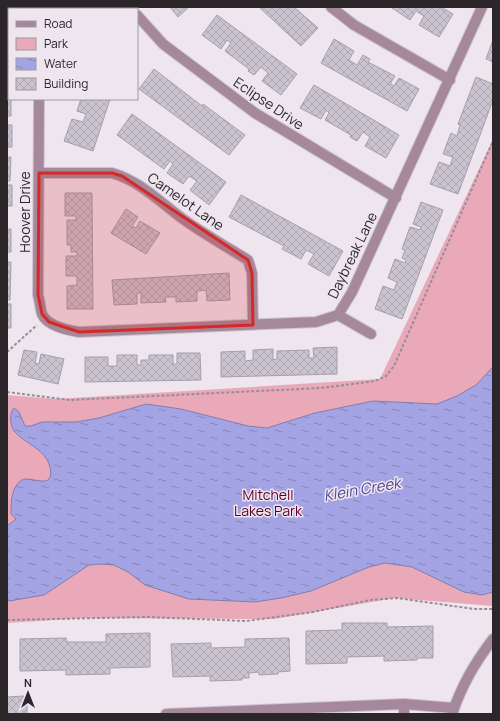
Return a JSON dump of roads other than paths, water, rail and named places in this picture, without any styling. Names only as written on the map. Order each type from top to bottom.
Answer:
[{"type":"street","points":[[331,7],[354,25],[450,80]]},
{"type":"street","name":"Daybreak Lane","points":[[45,318],[68,331],[79,332],[316,322],[338,315],[352,292],[396,198],[482,7]]},
{"type":"street","name":"Eclipse Drive","points":[[138,16],[164,44],[254,113],[396,198]]},
{"type":"street","name":"Hoover Drive","points":[[39,100],[38,295],[45,318]]},
{"type":"street","name":"Camelot Lane","points":[[39,172],[112,173],[122,176],[142,187],[199,230],[248,260],[252,273],[253,325]]},
{"type":"street","points":[[338,315],[371,334]]},
{"type":"street","points":[[166,714],[234,713],[404,704],[453,711],[460,690],[475,663],[493,640]]},
{"type":"street","points":[[404,704],[404,714]]},
{"type":"water","name":"Mitchell Lakes Park","points":[[493,367],[493,592],[482,595],[464,592],[412,567],[385,563],[369,567],[311,591],[281,598],[255,602],[189,599],[145,585],[128,572],[114,565],[101,564],[89,565],[44,595],[9,601],[7,598],[7,526],[16,519],[11,514],[14,490],[18,483],[22,480],[46,481],[51,475],[48,461],[40,451],[14,431],[11,413],[14,408],[19,412],[25,426],[31,426],[42,422],[76,422],[99,418],[146,404],[181,409],[248,426],[267,428],[315,413],[373,401],[437,404],[457,396],[476,385]]},
{"type":"water label","name":"Klein Creek","points":[[362,489]]}]
